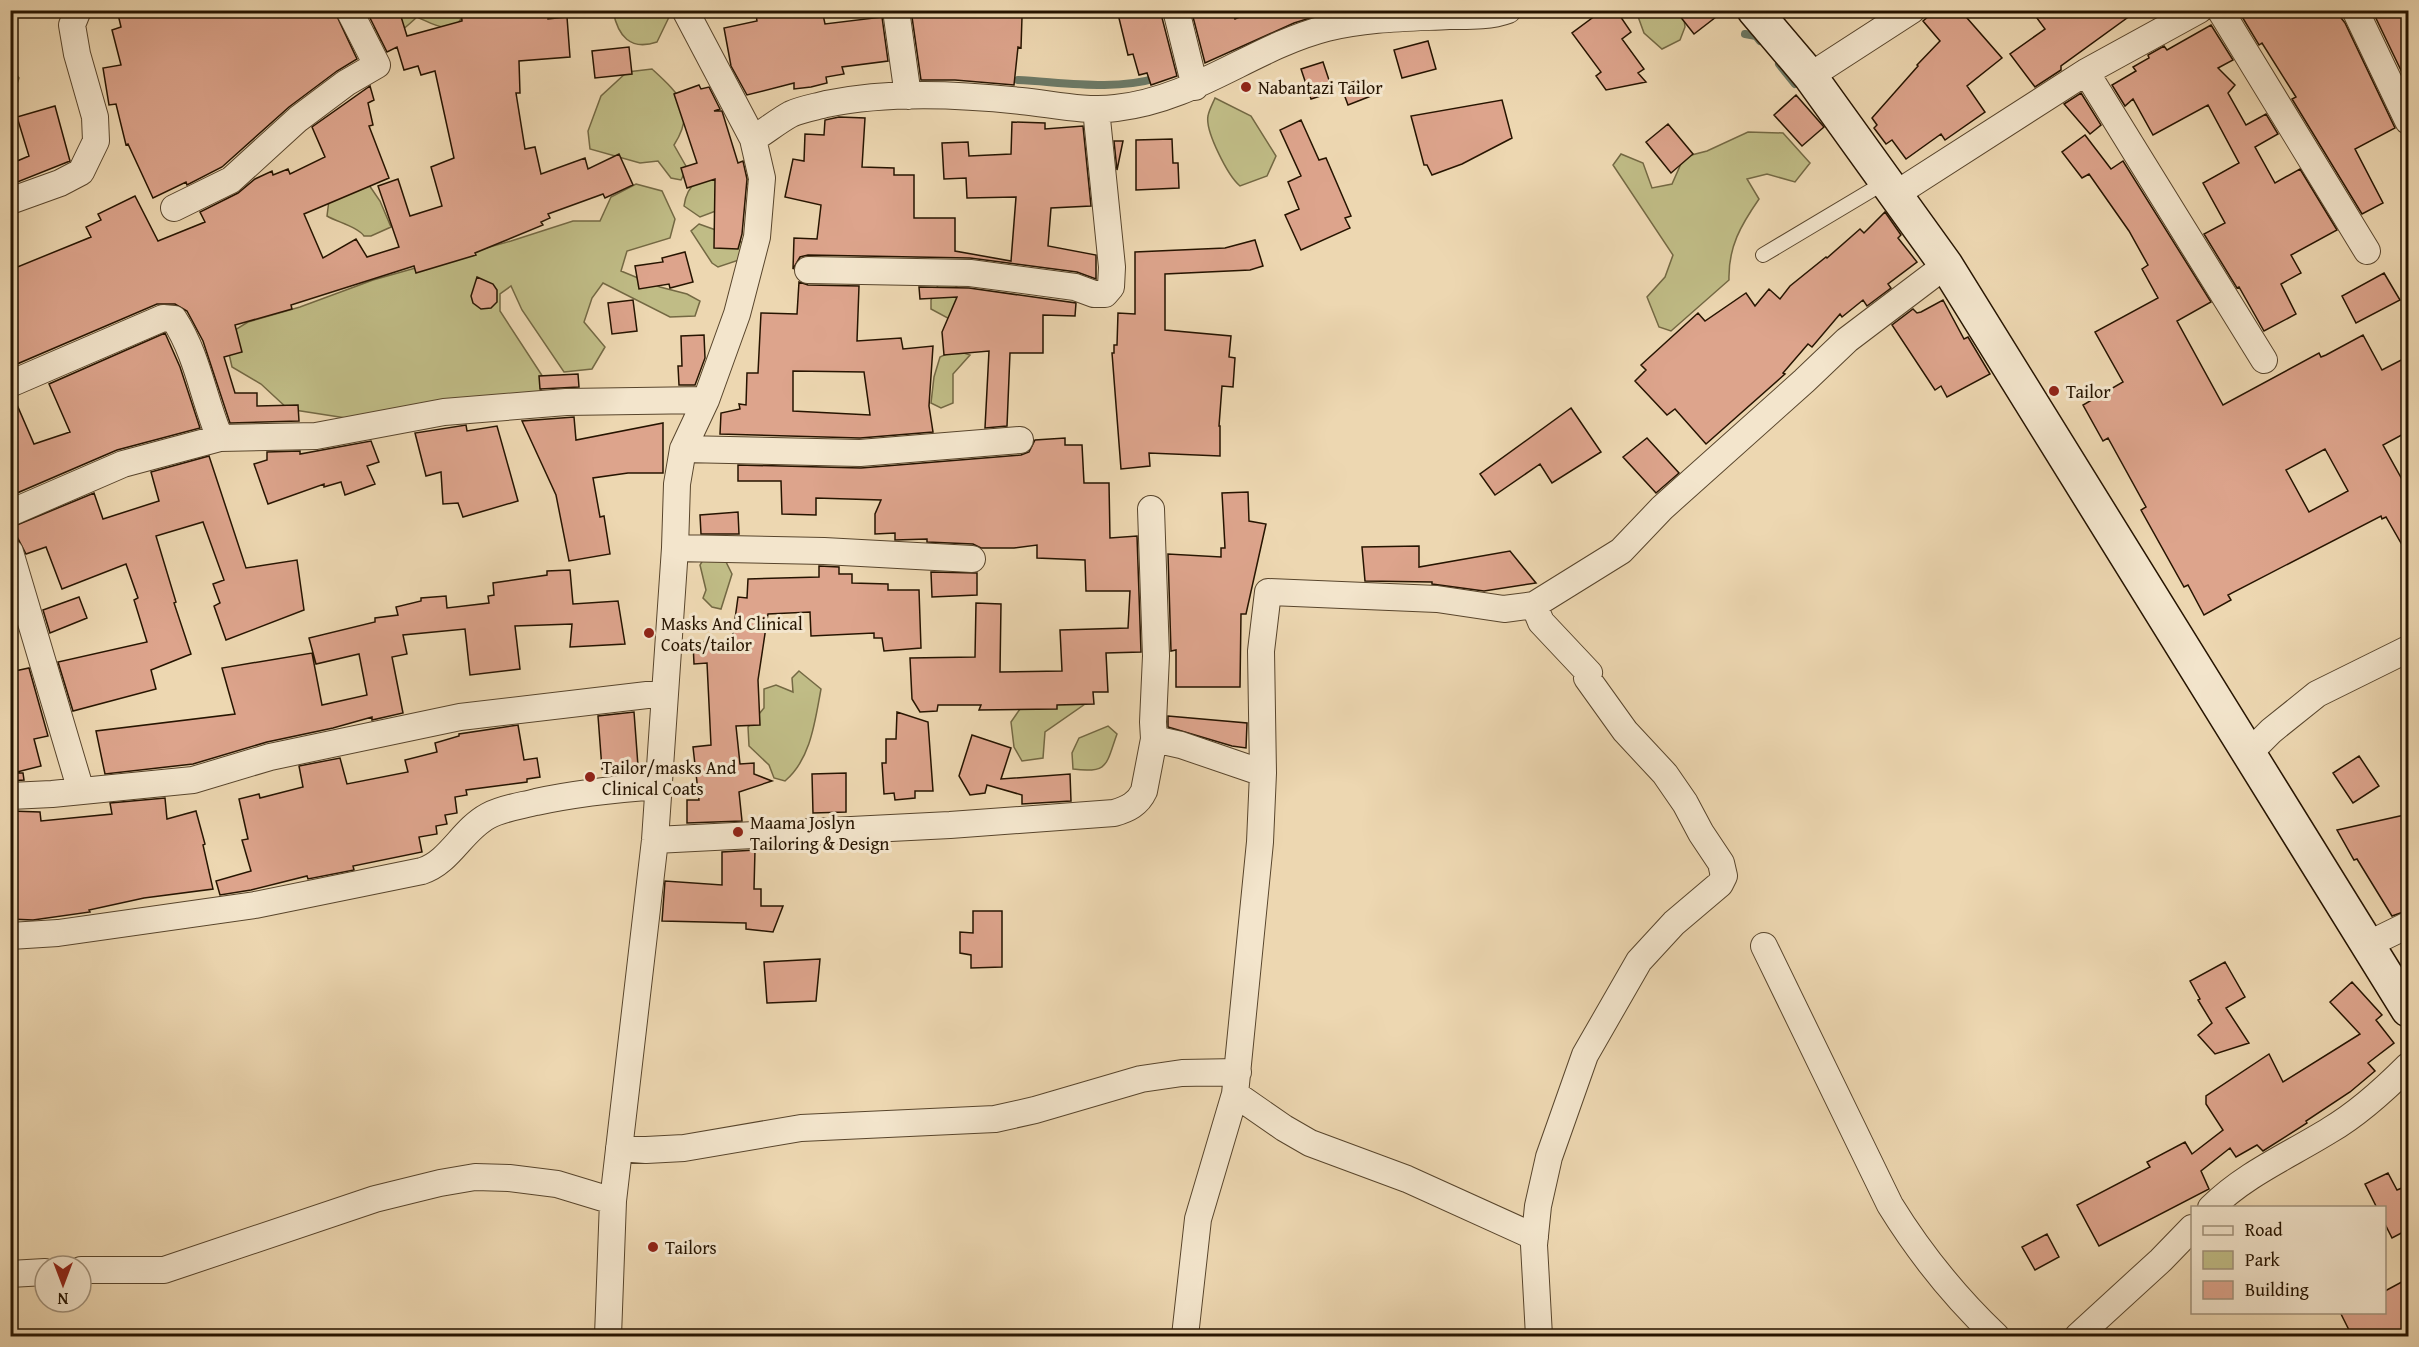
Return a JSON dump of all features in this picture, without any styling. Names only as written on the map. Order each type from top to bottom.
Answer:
[{"type":"street","points":[[10,201],[60,183],[81,171],[96,141],[95,117],[77,54],[72,25],[78,10]]},
{"type":"street","points":[[174,208],[231,180],[298,119],[346,83],[377,65],[349,10]]},
{"type":"street","points":[[608,1336],[613,1201],[655,840],[675,548],[676,484],[683,449],[706,400],[737,314],[757,237],[762,178],[753,139],[685,10]]},
{"type":"street","points":[[896,10],[908,96]]},
{"type":"street","points":[[1176,10],[1195,87]]},
{"type":"street","points":[[753,139],[792,114],[863,98],[908,96],[991,98],[1096,109],[1152,102],[1195,87],[1281,45],[1326,28],[1380,19],[1489,15],[1508,10]]},
{"type":"street","points":[[1754,10],[1810,76],[1946,265],[2409,1010]]},
{"type":"street","points":[[1810,76],[1912,10]]},
{"type":"street","points":[[1892,187],[2086,72],[2199,10]]},
{"type":"street","points":[[2220,10],[2367,251]]},
{"type":"street","points":[[2355,10],[2409,121]]},
{"type":"street","points":[[2086,72],[2264,360]]},
{"type":"street","points":[[808,270],[970,273],[1076,287],[1094,294],[1105,294],[1111,287],[1112,267],[1096,109]]},
{"type":"street","points":[[1185,1336],[1198,1219],[1237,1083],[1260,842],[1263,773],[1260,682],[1268,592],[1437,599],[1504,609],[1534,605],[1621,551],[1662,508],[1847,340],[1946,265]]},
{"type":"street","points":[[10,384],[163,318],[174,319],[193,353],[212,420],[220,438]]},
{"type":"street","points":[[10,513],[123,465],[220,438],[316,436],[444,412],[566,402],[706,400]]},
{"type":"street","points":[[683,449],[860,453],[1020,440]]},
{"type":"street","points":[[655,840],[950,825],[1114,813],[1124,810],[1141,798],[1154,739],[1156,656],[1151,509]]},
{"type":"street","points":[[675,548],[824,551],[972,559]]},
{"type":"street","points":[[10,552],[81,791]]},
{"type":"street","points":[[1534,605],[1541,622],[1589,673],[1587,678],[1625,730],[1672,784],[1717,856],[1724,876],[1720,884],[1674,923],[1639,961],[1585,1055],[1549,1157],[1538,1206],[1535,1237],[1539,1336]]},
{"type":"street","points":[[2250,752],[2295,710],[2317,694],[2409,649]]},
{"type":"street","points":[[10,796],[193,780],[270,757],[460,717],[664,693]]},
{"type":"street","points":[[1154,739],[1181,745],[1263,773]]},
{"type":"street","points":[[10,936],[58,933],[255,905],[422,871],[440,862],[472,826],[502,810],[579,793],[658,786]]},
{"type":"street","points":[[2369,944],[2409,925]]},
{"type":"street","points":[[1764,946],[1890,1205],[1910,1238],[1953,1290],[1996,1336]]},
{"type":"street","points":[[2213,1206],[2241,1182],[2348,1118],[2383,1091],[2409,1066]]},
{"type":"street","points":[[619,1148],[646,1150],[684,1148],[801,1128],[995,1119],[1028,1112],[1141,1079],[1182,1072],[1237,1083],[1284,1128],[1310,1143],[1407,1179],[1535,1237]]},
{"type":"street","points":[[93,1270],[164,1270],[375,1199],[475,1177],[509,1178],[557,1184],[613,1201]]},
{"type":"street","points":[[2078,1336],[2161,1260],[2191,1229]]},
{"type":"street","points":[[10,1274],[33,1273]]},
{"type":"lane","points":[[1763,255],[1892,187]]},
{"type":"green space","points":[[464,10],[456,25],[444,28],[417,17],[393,36],[376,41],[373,29],[389,15],[399,11]]},
{"type":"green space","points":[[670,10],[671,13],[657,42],[648,44],[633,43],[627,39],[618,28],[613,11]]},
{"type":"green space","points":[[1636,11],[1683,11],[1685,27],[1680,40],[1662,49],[1644,33]]},
{"type":"green space","points":[[11,68],[19,78],[11,102]]},
{"type":"green space","points":[[652,69],[670,86],[682,103],[684,121],[674,145],[687,168],[681,180],[671,178],[658,161],[640,163],[590,149],[588,131],[601,96],[627,72]]},
{"type":"green space","points":[[1215,98],[1251,116],[1276,156],[1267,176],[1240,186],[1235,181],[1218,153],[1210,132],[1209,114]]},
{"type":"green space","points":[[1748,132],[1783,133],[1810,163],[1795,182],[1767,174],[1747,179],[1759,199],[1733,247],[1729,280],[1671,331],[1659,327],[1647,297],[1665,277],[1673,255],[1613,165],[1621,154],[1643,163],[1652,188],[1672,184],[1684,157],[1707,151]]},
{"type":"green space","points":[[736,172],[755,177],[721,209],[700,217],[684,206],[686,196],[695,183],[709,177]]},
{"type":"green space","points":[[636,184],[662,191],[675,219],[670,238],[627,251],[621,271],[660,287],[687,294],[700,301],[695,316],[670,317],[603,283],[592,298],[584,322],[605,347],[592,369],[564,372],[522,310],[511,286],[500,294],[500,311],[543,377],[539,402],[391,425],[288,409],[261,384],[232,367],[225,336],[248,322],[300,307],[373,280],[573,221],[600,221],[611,197]]},
{"type":"green space","points":[[369,185],[380,201],[391,227],[371,236],[364,236],[352,227],[327,216],[329,200]]},
{"type":"green space","points":[[699,224],[727,234],[743,243],[739,260],[718,267],[712,263],[691,231]]},
{"type":"green space","points":[[941,279],[951,282],[965,294],[955,322],[931,309],[931,300]]},
{"type":"green space","points":[[955,350],[970,355],[953,374],[953,403],[941,408],[931,403],[934,377],[940,357]]},
{"type":"green space","points":[[707,553],[724,558],[732,574],[721,609],[712,607],[703,598],[706,590],[700,565]]},
{"type":"green space","points":[[799,671],[821,689],[814,726],[806,751],[794,772],[785,781],[774,778],[769,765],[749,746],[748,727],[764,708],[764,689],[776,685],[793,692],[792,678]]},
{"type":"green space","points":[[1063,698],[1085,704],[1045,732],[1043,758],[1022,761],[1014,747],[1011,722],[1020,709]]},
{"type":"green space","points":[[1108,726],[1117,734],[1111,753],[1104,765],[1094,770],[1073,769],[1072,753],[1079,738]]},
{"type":"building","points":[[117,10],[334,10],[357,59],[289,107],[222,167],[187,185],[186,182],[153,198],[128,144],[126,145],[116,104],[109,105],[103,68],[121,65],[112,30],[121,27]]},
{"type":"building","points":[[379,10],[399,10],[407,36],[462,21],[461,10],[548,10],[548,19],[567,17],[570,57],[519,61],[520,93],[516,93],[525,149],[535,147],[541,174],[585,158],[588,169],[619,154],[633,185],[605,198],[603,194],[548,214],[550,218],[541,222],[543,225],[475,253],[476,255],[416,273],[414,266],[291,305],[292,309],[235,325],[242,352],[224,357],[235,393],[257,393],[257,406],[298,405],[299,421],[230,423],[203,341],[187,311],[175,304],[157,304],[10,367],[10,270],[91,237],[86,227],[101,220],[98,214],[135,196],[158,241],[205,222],[200,212],[238,193],[255,179],[272,171],[273,175],[288,169],[290,174],[325,157],[312,127],[370,86],[374,100],[368,103],[373,125],[369,126],[389,178],[304,214],[323,258],[356,239],[367,257],[399,247],[378,186],[398,179],[410,216],[442,206],[431,167],[454,158],[435,71],[421,75],[418,66],[404,70],[397,47],[387,52],[368,14]]},
{"type":"building","points":[[779,10],[822,10],[825,24],[882,17],[888,61],[842,67],[844,74],[826,77],[827,83],[811,87],[794,89],[794,83],[747,95],[731,66],[724,28],[757,21],[756,15]]},
{"type":"building","points":[[911,10],[977,10],[977,14],[1022,17],[1021,48],[1018,47],[1014,85],[955,80],[921,80]]},
{"type":"building","points":[[1117,10],[1160,10],[1177,76],[1151,85],[1147,73],[1139,75],[1133,54],[1128,55]]},
{"type":"building","points":[[1203,10],[1232,10],[1235,19],[1256,10],[1333,11],[1294,23],[1205,63],[1193,17],[1204,14]]},
{"type":"building","points":[[1603,10],[1616,10],[1631,32],[1622,39],[1644,69],[1638,73],[1646,82],[1606,90],[1596,76],[1601,72],[1572,33]]},
{"type":"building","points":[[1675,10],[1725,10],[1694,34]]},
{"type":"building","points":[[1936,10],[1960,10],[2002,58],[1967,86],[1985,112],[1945,140],[1941,134],[1906,159],[1892,140],[1886,144],[1874,128],[1877,125],[1872,118],[1940,41],[1923,21]]},
{"type":"building","points":[[2031,10],[2138,10],[2061,66],[2061,70],[2035,87],[2010,54],[2045,29]]},
{"type":"building","points":[[2238,10],[2335,10],[2345,23],[2395,128],[2355,149],[2383,203],[2362,214],[2292,99],[2296,97],[2262,43],[2259,45]]},
{"type":"building","points":[[2372,10],[2409,10],[2409,87]]},
{"type":"building","points":[[2211,25],[2233,60],[2218,68],[2235,85],[2228,93],[2246,125],[2266,114],[2278,134],[2255,147],[2275,183],[2300,169],[2337,230],[2291,255],[2301,273],[2281,284],[2296,314],[2264,331],[2239,287],[2237,288],[2204,234],[2225,223],[2203,183],[2239,163],[2208,105],[2153,135],[2133,99],[2125,106],[2112,85],[2136,71],[2133,67],[2149,58],[2148,55],[2164,46],[2167,50]]},
{"type":"building","points":[[1428,41],[1436,69],[1402,78],[1394,50]]},
{"type":"building","points":[[629,47],[632,74],[595,78],[592,51]]},
{"type":"building","points":[[1323,62],[1333,92],[1311,99],[1301,69]]},
{"type":"building","points":[[1365,78],[1371,96],[1348,105],[1341,86]]},
{"type":"building","points":[[699,85],[701,89],[709,87],[720,109],[714,111],[722,111],[738,163],[743,161],[747,179],[742,234],[738,249],[714,248],[715,179],[687,188],[681,168],[697,163],[674,94]]},
{"type":"building","points":[[2081,93],[2101,125],[2090,134],[2064,104]]},
{"type":"building","points":[[1796,95],[1824,127],[1802,146],[1774,115]]},
{"type":"building","points":[[1502,100],[1512,138],[1462,164],[1432,175],[1427,165],[1424,165],[1411,116]]},
{"type":"building","points":[[55,106],[70,161],[10,185],[10,164],[29,156],[17,117]]},
{"type":"building","points":[[839,117],[865,118],[862,167],[894,168],[894,175],[914,175],[914,218],[955,218],[955,251],[1011,261],[1016,197],[967,198],[966,178],[944,179],[942,143],[968,142],[969,156],[1011,154],[1012,122],[1045,123],[1045,129],[1083,126],[1091,206],[1051,208],[1048,246],[1096,255],[1096,279],[1077,272],[970,258],[808,255],[800,257],[793,269],[794,238],[817,239],[821,205],[785,197],[793,159],[804,161],[805,134],[824,135],[825,120]]},
{"type":"building","points":[[1301,120],[1319,160],[1326,158],[1351,216],[1345,218],[1350,228],[1301,250],[1285,215],[1299,209],[1288,182],[1301,176],[1280,130]]},
{"type":"building","points":[[1668,124],[1693,154],[1671,173],[1646,142]]},
{"type":"building","points":[[2085,135],[2111,169],[2123,161],[2211,302],[2177,321],[2223,405],[2319,353],[2321,357],[2326,355],[2363,335],[2382,370],[2409,356],[2409,431],[2383,445],[2409,492],[2409,557],[2386,517],[2382,519],[2381,516],[2228,595],[2231,600],[2204,615],[2188,585],[2184,587],[2141,510],[2146,507],[2108,438],[2103,441],[2083,405],[2123,382],[2095,332],[2158,298],[2142,269],[2148,265],[2129,231],[2089,174],[2082,178],[2062,152]],"holes":[[[2325,449],[2348,491],[2309,512],[2286,470]]]},
{"type":"building","points":[[1172,139],[1173,163],[1178,163],[1179,188],[1136,190],[1136,140]]},
{"type":"building","points":[[1114,141],[1123,141],[1117,170]]},
{"type":"building","points":[[1885,212],[1901,235],[1898,238],[1917,262],[1888,284],[1891,288],[1867,306],[1863,300],[1842,317],[1840,314],[1812,347],[1808,344],[1783,373],[1785,374],[1706,444],[1675,409],[1667,415],[1635,381],[1646,370],[1641,365],[1698,313],[1705,321],[1746,293],[1755,306],[1769,289],[1780,299],[1790,286],[1860,229],[1864,233]]},
{"type":"building","points":[[1255,240],[1263,266],[1250,270],[1165,274],[1165,330],[1231,336],[1229,357],[1235,358],[1233,387],[1222,386],[1219,426],[1220,456],[1149,453],[1150,466],[1121,469],[1112,353],[1114,353],[1114,345],[1117,345],[1118,313],[1135,314],[1135,252],[1225,248]]},
{"type":"building","points":[[685,252],[693,282],[670,288],[669,284],[639,289],[635,266],[663,262],[662,258]]},
{"type":"building","points":[[2384,273],[2400,300],[2356,323],[2342,296]]},
{"type":"building","points":[[477,277],[493,284],[497,290],[497,302],[491,308],[481,309],[473,303],[471,296]]},
{"type":"building","points":[[799,282],[808,285],[859,286],[857,341],[901,338],[903,349],[933,346],[929,406],[933,432],[860,438],[720,434],[721,413],[740,409],[739,404],[746,405],[747,373],[758,373],[761,313],[797,314]],"holes":[[[793,371],[864,372],[870,415],[793,411]]]},
{"type":"building","points":[[919,287],[969,288],[1076,303],[1075,316],[1043,315],[1043,353],[1010,353],[1007,426],[985,428],[989,351],[944,355],[942,332],[957,297],[920,299]]},
{"type":"building","points":[[633,300],[637,331],[612,334],[608,303]]},
{"type":"building","points":[[1943,300],[1964,339],[1968,337],[1990,374],[1947,397],[1941,386],[1935,390],[1892,325],[1913,309],[1917,313],[1921,312]]},
{"type":"building","points":[[165,333],[180,367],[200,428],[117,450],[10,496],[10,399],[14,398],[34,444],[70,432],[49,384]]},
{"type":"building","points":[[704,335],[705,358],[695,385],[679,385],[678,366],[682,366],[681,336]]},
{"type":"building","points":[[578,374],[579,387],[540,389],[539,376]]},
{"type":"building","points":[[1571,408],[1601,452],[1552,483],[1540,464],[1495,495],[1480,474]]},
{"type":"building","points":[[574,417],[576,440],[663,423],[663,473],[628,473],[593,478],[600,517],[604,516],[610,554],[569,561],[556,495],[522,421]]},
{"type":"building","points":[[466,425],[467,431],[497,426],[518,501],[463,517],[458,503],[443,504],[441,472],[426,476],[415,433]]},
{"type":"building","points":[[1065,438],[1065,445],[1082,445],[1084,483],[1109,483],[1110,538],[1137,536],[1141,652],[1106,653],[1108,692],[1093,692],[1094,704],[1057,705],[1057,709],[979,710],[981,705],[938,705],[937,711],[920,712],[912,699],[910,658],[975,657],[976,603],[1001,604],[1000,672],[1062,671],[1060,630],[1128,628],[1130,591],[1086,591],[1085,560],[1037,558],[1037,545],[981,548],[973,544],[927,542],[927,539],[895,540],[895,533],[875,534],[875,514],[881,500],[816,498],[816,515],[782,514],[781,481],[738,481],[738,465],[861,468],[1021,455],[1029,452],[1035,440]]},
{"type":"building","points":[[1647,438],[1679,473],[1656,493],[1623,457]]},
{"type":"building","points":[[371,441],[379,462],[367,466],[375,484],[345,495],[341,482],[324,487],[324,484],[268,504],[254,464],[267,460],[267,452],[300,451],[300,454]]},
{"type":"building","points":[[209,456],[246,568],[297,560],[304,610],[226,640],[214,606],[220,603],[213,584],[224,580],[203,522],[156,536],[191,654],[151,670],[156,689],[73,711],[58,662],[147,642],[134,600],[138,598],[126,564],[62,589],[46,547],[26,554],[12,527],[94,493],[103,519],[159,501],[151,472]]},
{"type":"building","points":[[1248,492],[1249,521],[1266,524],[1246,614],[1241,614],[1240,687],[1176,687],[1176,650],[1171,651],[1168,554],[1221,557],[1221,548],[1225,548],[1222,493]]},
{"type":"building","points":[[738,512],[739,534],[701,534],[700,515]]},
{"type":"building","points":[[1419,546],[1419,567],[1510,551],[1536,583],[1484,591],[1432,584],[1432,582],[1365,581],[1362,547]]},
{"type":"building","points":[[819,566],[839,567],[839,574],[852,574],[852,583],[888,584],[888,590],[919,590],[921,648],[884,651],[882,638],[874,638],[874,633],[811,636],[810,612],[768,614],[758,680],[760,725],[736,726],[740,764],[754,763],[754,774],[772,781],[739,792],[742,821],[687,823],[687,800],[699,800],[693,747],[711,745],[707,663],[694,664],[693,642],[732,641],[738,597],[747,598],[748,579],[819,577]]},
{"type":"building","points":[[570,570],[573,604],[618,601],[625,644],[570,647],[572,624],[515,626],[520,669],[470,675],[465,629],[403,635],[407,654],[392,657],[403,713],[372,720],[372,717],[267,742],[193,764],[105,774],[96,731],[235,714],[222,668],[312,653],[322,705],[367,695],[359,654],[316,664],[309,638],[375,622],[375,618],[398,615],[396,607],[421,601],[421,598],[446,596],[447,608],[489,603],[488,596],[494,595],[493,583],[547,575],[547,571]]},
{"type":"building","points":[[931,572],[977,573],[977,595],[932,597]]},
{"type":"building","points":[[79,597],[87,618],[50,633],[43,610]]},
{"type":"building","points":[[29,668],[48,736],[34,739],[41,766],[13,773],[23,773],[24,780],[10,781],[10,672]]},
{"type":"building","points":[[634,712],[638,766],[602,769],[598,716]]},
{"type":"building","points":[[897,712],[928,722],[933,791],[915,791],[915,798],[895,800],[894,793],[884,794],[882,763],[886,763],[886,739],[896,739]]},
{"type":"building","points":[[1168,716],[1247,723],[1246,748],[1168,727]]},
{"type":"building","points":[[518,725],[524,760],[537,758],[540,777],[527,779],[527,782],[466,790],[467,795],[455,797],[457,813],[445,815],[447,824],[436,826],[437,834],[419,837],[422,852],[353,866],[354,870],[308,879],[307,876],[220,895],[216,881],[251,871],[242,840],[248,839],[239,799],[259,794],[260,798],[303,787],[299,766],[340,758],[347,784],[408,772],[405,760],[437,752],[435,743],[459,736],[459,734]]},
{"type":"building","points":[[972,735],[1011,748],[1001,779],[1070,774],[1071,801],[1022,804],[1022,795],[987,785],[985,793],[970,795],[959,776]]},
{"type":"building","points":[[2359,756],[2379,786],[2353,803],[2333,773]]},
{"type":"building","points":[[846,773],[846,812],[813,813],[812,774]]},
{"type":"building","points":[[165,798],[167,819],[196,811],[213,889],[144,898],[89,910],[90,912],[33,920],[10,919],[10,811],[40,812],[41,821],[112,814],[110,803]]},
{"type":"building","points":[[2409,814],[2409,910],[2392,916],[2357,859],[2354,860],[2337,830]]},
{"type":"building","points":[[755,850],[754,889],[761,889],[761,906],[783,906],[773,932],[746,929],[746,923],[662,921],[665,881],[722,885],[722,852]]},
{"type":"building","points":[[973,911],[1002,911],[1002,967],[971,968],[971,955],[960,953],[960,932],[973,933]]},
{"type":"building","points":[[820,959],[816,1001],[767,1003],[764,962]]},
{"type":"building","points":[[2225,962],[2245,997],[2226,1008],[2249,1043],[2215,1054],[2198,1035],[2212,1023],[2190,981]]},
{"type":"building","points":[[2352,982],[2382,1015],[2376,1020],[2394,1043],[2368,1063],[2375,1071],[2350,1092],[2306,1121],[2307,1123],[2263,1151],[2257,1145],[2236,1157],[2230,1148],[2201,1171],[2209,1189],[2099,1246],[2077,1205],[2150,1167],[2147,1162],[2185,1142],[2192,1154],[2223,1130],[2206,1104],[2206,1096],[2269,1054],[2283,1082],[2360,1034],[2330,1002]]},
{"type":"building","points":[[2388,1173],[2397,1190],[2402,1188],[2409,1199],[2409,1229],[2392,1238],[2386,1226],[2386,1206],[2376,1206],[2365,1184]]},
{"type":"building","points":[[2047,1234],[2059,1257],[2035,1270],[2022,1247]]},
{"type":"building","points":[[2409,1278],[2409,1336],[2352,1336],[2341,1314],[2386,1314],[2386,1290]]},
{"type":"waterway","points":[[1745,34],[1756,36],[1760,41]]},
{"type":"waterway","points":[[1779,64],[1795,84]]},
{"type":"waterway","points":[[1018,80],[1106,85],[1157,78]]},
{"type":"place","name":"Nabantazi Tailor","points":[[1246,87]]},
{"type":"place","name":"Tailor","points":[[2054,391]]},
{"type":"place","name":"Masks And Clinical Coats/tailor","points":[[649,633]]},
{"type":"place","name":"Tailor/masks And Clinical Coats","points":[[590,777]]},
{"type":"place","name":"Maama Joslyn Tailoring & Design","points":[[738,832]]},
{"type":"place","name":"Tailors","points":[[653,1247]]}]
